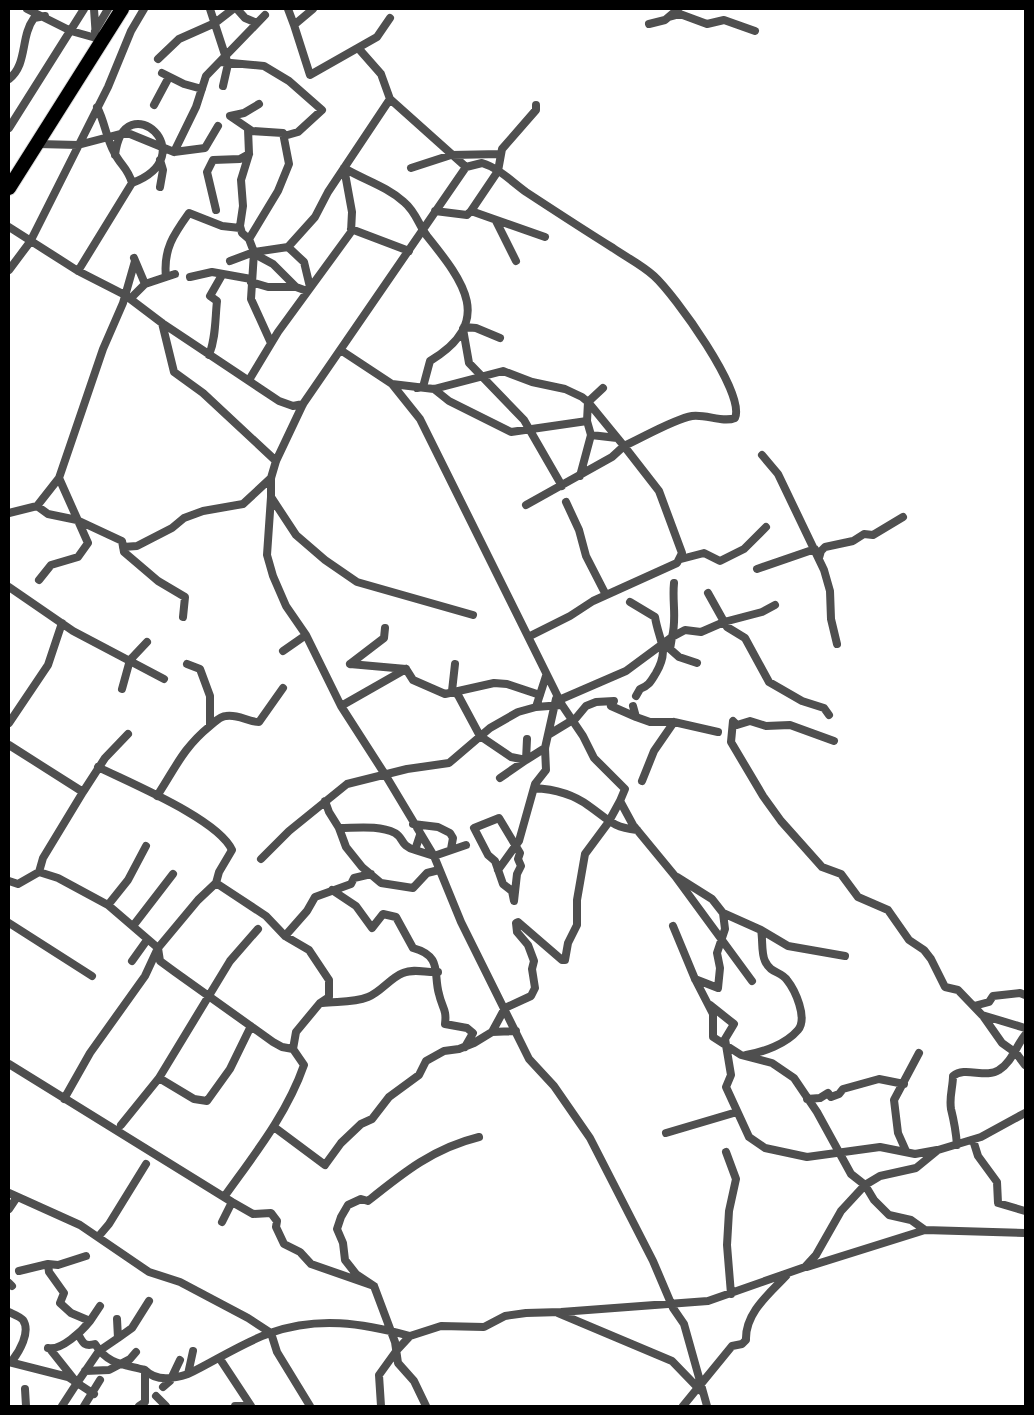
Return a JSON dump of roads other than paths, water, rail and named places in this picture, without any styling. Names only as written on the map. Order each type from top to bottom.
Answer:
[{"type":"highway","points":[[9,188],[38,144],[97,37],[122,9]]},
{"type":"street","points":[[27,9],[45,16],[70,31],[97,37]]},
{"type":"street","points":[[9,128],[84,9]]},
{"type":"street","points":[[94,9],[97,37]]},
{"type":"street","points":[[97,37],[108,9]]},
{"type":"street","points":[[9,270],[30,242],[97,108],[131,31],[144,9]]},
{"type":"street","points":[[210,9],[224,61],[223,86]]},
{"type":"street","points":[[158,59],[179,39],[215,23],[235,9],[245,18],[258,23]]},
{"type":"street","points":[[288,9],[310,76],[377,37],[390,18]]},
{"type":"street","points":[[294,25],[313,9]]},
{"type":"street","points":[[669,17],[678,9]]},
{"type":"street","points":[[649,24],[680,14],[707,24],[724,20],[755,31]]},
{"type":"street","points":[[174,152],[206,76],[224,61],[265,15]]},
{"type":"street","points":[[9,79],[18,69],[29,26],[34,18],[45,16]]},
{"type":"street","points":[[359,49],[381,74],[390,99],[466,168]]},
{"type":"street","points":[[224,61],[264,66],[288,80],[322,110],[298,132],[284,136]]},
{"type":"street","points":[[154,105],[165,75],[184,84],[202,89]]},
{"type":"street","points":[[230,261],[255,252],[288,247],[315,216],[390,99]]},
{"type":"street","points":[[249,239],[266,207],[278,191],[289,164],[283,133],[252,131],[230,116],[244,112],[259,104]]},
{"type":"street","points":[[435,211],[467,215],[472,211],[498,171],[502,149],[536,110],[536,105]]},
{"type":"street","points":[[97,108],[103,118],[107,138],[115,155],[128,170],[132,183]]},
{"type":"street","points":[[38,144],[78,145],[120,134],[132,126],[150,127],[160,136],[162,146],[160,160],[163,170],[160,187]]},
{"type":"street","points":[[120,134],[140,137],[174,152],[205,148],[218,126]]},
{"type":"street","points":[[248,129],[248,154],[241,180],[243,206],[240,228],[242,234],[249,239],[255,252],[273,264],[296,287]]},
{"type":"street","points":[[115,155],[120,134]]},
{"type":"street","points":[[216,210],[207,172],[213,160],[240,159],[248,154]]},
{"type":"street","points":[[411,168],[451,155],[501,154]]},
{"type":"street","points":[[78,271],[132,183],[148,176],[160,160]]},
{"type":"street","points":[[526,505],[580,476],[598,463],[612,457],[624,446],[688,417],[705,415],[734,419],[737,407],[722,371],[686,315],[655,277],[524,191],[498,171],[482,163],[466,168],[435,211],[342,351],[303,404],[276,462],[271,478],[267,546],[270,566],[286,606],[306,635],[341,706],[434,856],[460,922],[505,1008],[530,1061],[554,1086],[585,1130],[654,1261],[670,1302],[686,1328],[691,1354],[707,1406]]},
{"type":"street","points":[[249,380],[270,343],[308,289],[345,243],[351,229],[352,212],[344,168]]},
{"type":"street","points":[[344,168],[362,180],[383,186],[405,202],[417,216],[423,230],[452,267],[467,298],[470,314],[463,328],[448,351],[430,362],[423,386],[415,388]]},
{"type":"street","points":[[472,211],[545,237]]},
{"type":"street","points":[[166,277],[164,266],[169,252],[169,240],[189,213],[222,226],[240,228]]},
{"type":"street","points":[[496,221],[516,261]]},
{"type":"street","points":[[9,227],[78,271],[128,297],[162,323],[280,401],[293,406],[303,404]]},
{"type":"street","points":[[351,229],[408,251]]},
{"type":"street","points":[[288,247],[304,262],[308,289]]},
{"type":"street","points":[[255,252],[251,281],[251,301],[270,343]]},
{"type":"street","points":[[9,513],[37,506],[59,478],[103,349],[128,297],[134,258],[145,284]]},
{"type":"street","points":[[190,277],[212,272],[268,287],[308,289]]},
{"type":"street","points":[[128,297],[145,284],[155,283],[176,274]]},
{"type":"street","points":[[209,354],[214,344],[213,329],[217,301],[210,296],[222,275]]},
{"type":"street","points":[[162,323],[174,372],[203,393],[276,462]]},
{"type":"street","points":[[463,328],[476,328],[500,338]]},
{"type":"street","points":[[463,328],[469,363],[482,375],[528,428],[562,486]]},
{"type":"street","points":[[342,351],[392,384],[420,419],[558,701],[597,761],[625,788],[608,823],[585,854],[577,900],[577,925],[569,941],[565,960],[562,960],[518,922],[516,923],[517,932],[528,946],[533,958],[535,988],[526,999],[505,1008],[492,1032]]},
{"type":"street","points":[[392,384],[434,389],[482,375],[505,371],[532,382],[565,389],[582,397],[624,446],[662,498],[682,548],[681,559]]},
{"type":"street","points":[[580,476],[591,435],[587,421],[588,402],[603,388]]},
{"type":"street","points":[[434,389],[449,401],[498,424],[507,431],[516,432],[528,428],[587,421]]},
{"type":"street","points":[[591,435],[616,438]]},
{"type":"street","points":[[762,455],[778,474],[819,558],[830,591],[831,619],[837,644]]},
{"type":"street","points":[[39,580],[51,564],[78,557],[88,543],[59,478]]},
{"type":"street","points":[[123,547],[137,546],[172,528],[184,518],[203,511],[244,504],[271,478]]},
{"type":"street","points":[[271,497],[296,535],[357,582],[473,615]]},
{"type":"street","points":[[566,502],[579,530],[586,556],[606,595]]},
{"type":"street","points":[[37,506],[48,514],[77,520],[122,541],[124,552],[158,581],[185,597],[183,617]]},
{"type":"street","points":[[819,558],[824,547],[853,541],[864,534],[874,535],[903,516]]},
{"type":"street","points":[[532,635],[606,595],[677,563],[681,559],[704,553],[720,561],[744,549],[766,527]]},
{"type":"street","points":[[758,569],[815,549]]},
{"type":"street","points":[[674,583],[672,604],[676,620],[670,649],[679,657],[696,662]]},
{"type":"street","points":[[9,587],[62,623],[164,679]]},
{"type":"street","points":[[708,593],[727,627],[745,638],[769,682],[802,701],[824,708],[829,715]]},
{"type":"street","points":[[630,602],[655,617],[662,643],[663,660],[648,686],[640,689],[636,696]]},
{"type":"street","points":[[261,859],[325,801],[349,783],[386,776],[407,769],[449,763],[480,736],[518,712],[558,701],[626,671],[662,643],[685,630],[702,632],[724,622],[762,612],[775,605]]},
{"type":"street","points":[[10,717],[48,665],[62,623]]},
{"type":"street","points":[[385,628],[384,638],[350,664],[406,669]]},
{"type":"street","points":[[283,650],[306,635]]},
{"type":"street","points":[[122,689],[130,660],[147,642]]},
{"type":"street","points":[[187,664],[200,669],[210,696],[210,725]]},
{"type":"street","points":[[452,691],[455,664]]},
{"type":"street","points":[[406,669],[413,680],[429,689],[446,694],[452,691],[471,689],[494,683],[507,684],[540,695]]},
{"type":"street","points":[[341,706],[406,669]]},
{"type":"street","points":[[536,707],[546,676]]},
{"type":"street","points":[[210,711],[220,717],[240,716],[249,722],[259,722],[283,688]]},
{"type":"street","points":[[452,691],[458,695],[480,736],[511,756],[526,760]]},
{"type":"street","points":[[548,735],[572,720],[586,706],[609,700],[615,702],[610,706],[650,722],[674,722],[718,732]]},
{"type":"street","points":[[498,870],[517,845],[534,788],[546,770],[545,748],[558,701]]},
{"type":"street","points":[[632,706],[636,717]]},
{"type":"street","points":[[157,796],[181,754],[220,717]]},
{"type":"street","points":[[834,741],[790,725],[766,726],[750,721],[737,725],[733,721],[732,742],[739,758],[781,821],[822,867],[841,874],[858,897],[888,910],[909,940],[924,950],[931,959],[945,987],[958,990],[982,1015],[1002,1043],[1016,1053],[1025,1065]]},
{"type":"street","points":[[642,781],[654,750],[674,722]]},
{"type":"street","points":[[9,887],[39,872],[43,858],[98,767],[128,734]]},
{"type":"street","points":[[526,760],[527,739]]},
{"type":"street","points":[[9,745],[83,792]]},
{"type":"street","points":[[500,778],[545,748]]},
{"type":"street","points":[[64,1099],[90,1053],[145,976],[158,948],[198,900],[216,883],[219,872],[232,850],[229,844],[200,820],[98,767]]},
{"type":"street","points":[[534,788],[554,789],[569,795],[588,805],[608,823],[620,828],[637,830]]},
{"type":"street","points":[[325,801],[329,812],[339,828],[346,847],[381,883],[413,888],[427,873],[439,870]]},
{"type":"street","points":[[620,801],[637,830],[676,876],[752,981]]},
{"type":"street","points":[[499,818],[517,845],[520,853],[518,859],[521,866],[517,874],[514,901],[512,891],[503,884],[498,870],[495,861],[488,855],[474,828],[499,818]]},
{"type":"street","points":[[413,824],[438,827],[450,833],[453,838],[451,849]]},
{"type":"street","points":[[339,828],[380,829],[396,834],[405,847],[434,856],[466,845]]},
{"type":"street","points":[[415,850],[420,835]]},
{"type":"street","points":[[108,905],[128,880],[146,846]]},
{"type":"street","points":[[39,872],[58,878],[108,905],[158,948],[160,961],[282,1047],[293,1050],[304,1065],[298,1081],[274,1127],[224,1196]]},
{"type":"street","points":[[133,926],[173,874]]},
{"type":"street","points":[[285,936],[307,911],[315,897],[351,884],[354,878],[371,874]]},
{"type":"street","points":[[676,876],[712,899],[723,913],[761,930],[788,946],[845,956]]},
{"type":"street","points":[[9,882],[18,884]]},
{"type":"street","points":[[216,883],[266,916],[285,936],[309,950],[329,980],[328,997],[296,1032],[293,1050]]},
{"type":"street","points":[[332,890],[356,906],[372,928],[383,914],[396,917],[412,948],[422,951],[438,972],[438,994],[447,1012],[445,1024],[468,1028],[473,1033],[465,1047]]},
{"type":"street","points":[[695,979],[718,988],[720,968],[717,953],[725,926],[723,913]]},
{"type":"street","points":[[9,923],[92,976]]},
{"type":"street","points":[[673,926],[695,979],[713,1014],[713,1037],[741,1055],[776,1065],[795,1079],[817,1112],[851,1174],[865,1185],[874,1200],[889,1215],[911,1220],[925,1230]]},
{"type":"street","points":[[121,1125],[159,1078],[230,961],[258,929]]},
{"type":"street","points":[[741,1055],[769,1049],[799,1029],[802,1019],[796,994],[786,978],[772,972],[764,959],[761,930]]},
{"type":"street","points":[[132,961],[147,940]]},
{"type":"street","points":[[320,1004],[352,1002],[368,997],[378,993],[401,973],[415,970],[438,972]]},
{"type":"street","points":[[974,1006],[989,1002],[993,996],[1020,993],[1025,995]]},
{"type":"street","points":[[706,1003],[734,1024],[726,1039],[731,1075],[726,1087],[749,1137],[761,1147],[807,1158],[880,1147],[915,1154],[938,1150],[973,1140],[990,1133],[1018,1115],[1025,1113]]},
{"type":"street","points":[[982,1015],[1025,1028]]},
{"type":"street","points":[[159,1078],[194,1099],[207,1101],[230,1068],[251,1026]]},
{"type":"street","points":[[274,1127],[326,1165],[341,1143],[361,1124],[372,1119],[389,1097],[419,1075],[426,1061],[444,1051],[465,1047],[492,1032],[516,1031]]},
{"type":"street","points":[[957,1145],[956,1122],[952,1109],[951,1091],[953,1076],[958,1073],[994,1073],[1004,1066],[1016,1053],[1025,1035]]},
{"type":"street","points":[[906,1151],[898,1133],[894,1113],[894,1100],[919,1053]]},
{"type":"street","points":[[9,1064],[253,1214],[271,1213],[277,1221],[276,1227],[284,1244],[300,1252],[311,1264],[374,1286]]},
{"type":"street","points":[[807,1099],[820,1098],[828,1093],[832,1097],[839,1094],[843,1089],[879,1078],[904,1084]]},
{"type":"street","points":[[666,1134],[737,1112]]},
{"type":"street","points":[[426,1406],[412,1379],[399,1365],[390,1331],[374,1286],[356,1274],[345,1260],[343,1243],[337,1229],[348,1205],[362,1199],[368,1201],[419,1163],[453,1144],[480,1137]]},
{"type":"street","points":[[973,1140],[978,1156],[997,1182],[998,1203],[1025,1211]]},
{"type":"street","points":[[805,1268],[816,1256],[841,1211],[865,1185],[880,1176],[916,1168],[938,1150]]},
{"type":"street","points":[[726,1152],[736,1179],[729,1211],[727,1245],[731,1294]]},
{"type":"street","points":[[98,1237],[110,1224],[146,1164]]},
{"type":"street","points":[[9,1193],[66,1218],[150,1272],[180,1282],[248,1318],[271,1333],[277,1352],[310,1406]]},
{"type":"street","points":[[9,1210],[17,1197]]},
{"type":"street","points":[[222,1222],[232,1202]]},
{"type":"street","points":[[381,1406],[380,1375],[396,1350],[410,1336],[441,1326],[484,1327],[505,1316],[526,1313],[670,1302],[701,1302],[731,1294],[805,1268],[925,1230],[1025,1233]]},
{"type":"street","points":[[18,1271],[48,1264],[58,1265],[86,1256]]},
{"type":"street","points":[[48,1264],[49,1272],[64,1293],[60,1303],[71,1313],[90,1321]]},
{"type":"street","points":[[682,1406],[701,1388],[732,1346],[742,1344],[746,1340],[746,1331],[751,1315],[788,1274]]},
{"type":"street","points":[[62,1406],[99,1351],[132,1328],[149,1301]]},
{"type":"street","points":[[77,1383],[49,1348],[54,1349],[78,1334],[100,1306]]},
{"type":"street","points":[[9,1312],[23,1319],[26,1327],[22,1348],[10,1362],[68,1377],[94,1394]]},
{"type":"street","points":[[556,1312],[672,1361],[701,1388]]},
{"type":"street","points":[[117,1319],[118,1338]]},
{"type":"street","points":[[78,1334],[82,1344],[88,1346],[95,1344],[99,1351],[117,1364],[144,1370],[157,1378],[170,1378],[188,1374],[271,1333],[326,1322],[390,1331],[410,1336]]},
{"type":"street","points":[[188,1374],[193,1350]]},
{"type":"street","points":[[85,1372],[109,1370],[117,1364],[130,1359],[136,1352]]},
{"type":"street","points":[[220,1359],[251,1406]]},
{"type":"street","points":[[163,1387],[170,1381],[180,1360]]},
{"type":"street","points":[[139,1406],[146,1402],[144,1370]]},
{"type":"street","points":[[84,1406],[94,1394],[100,1380]]},
{"type":"street","points":[[25,1389],[26,1406]]},
{"type":"street","points":[[156,1396],[166,1406]]},
{"type":"street","points":[[235,1406],[244,1406]]}]
